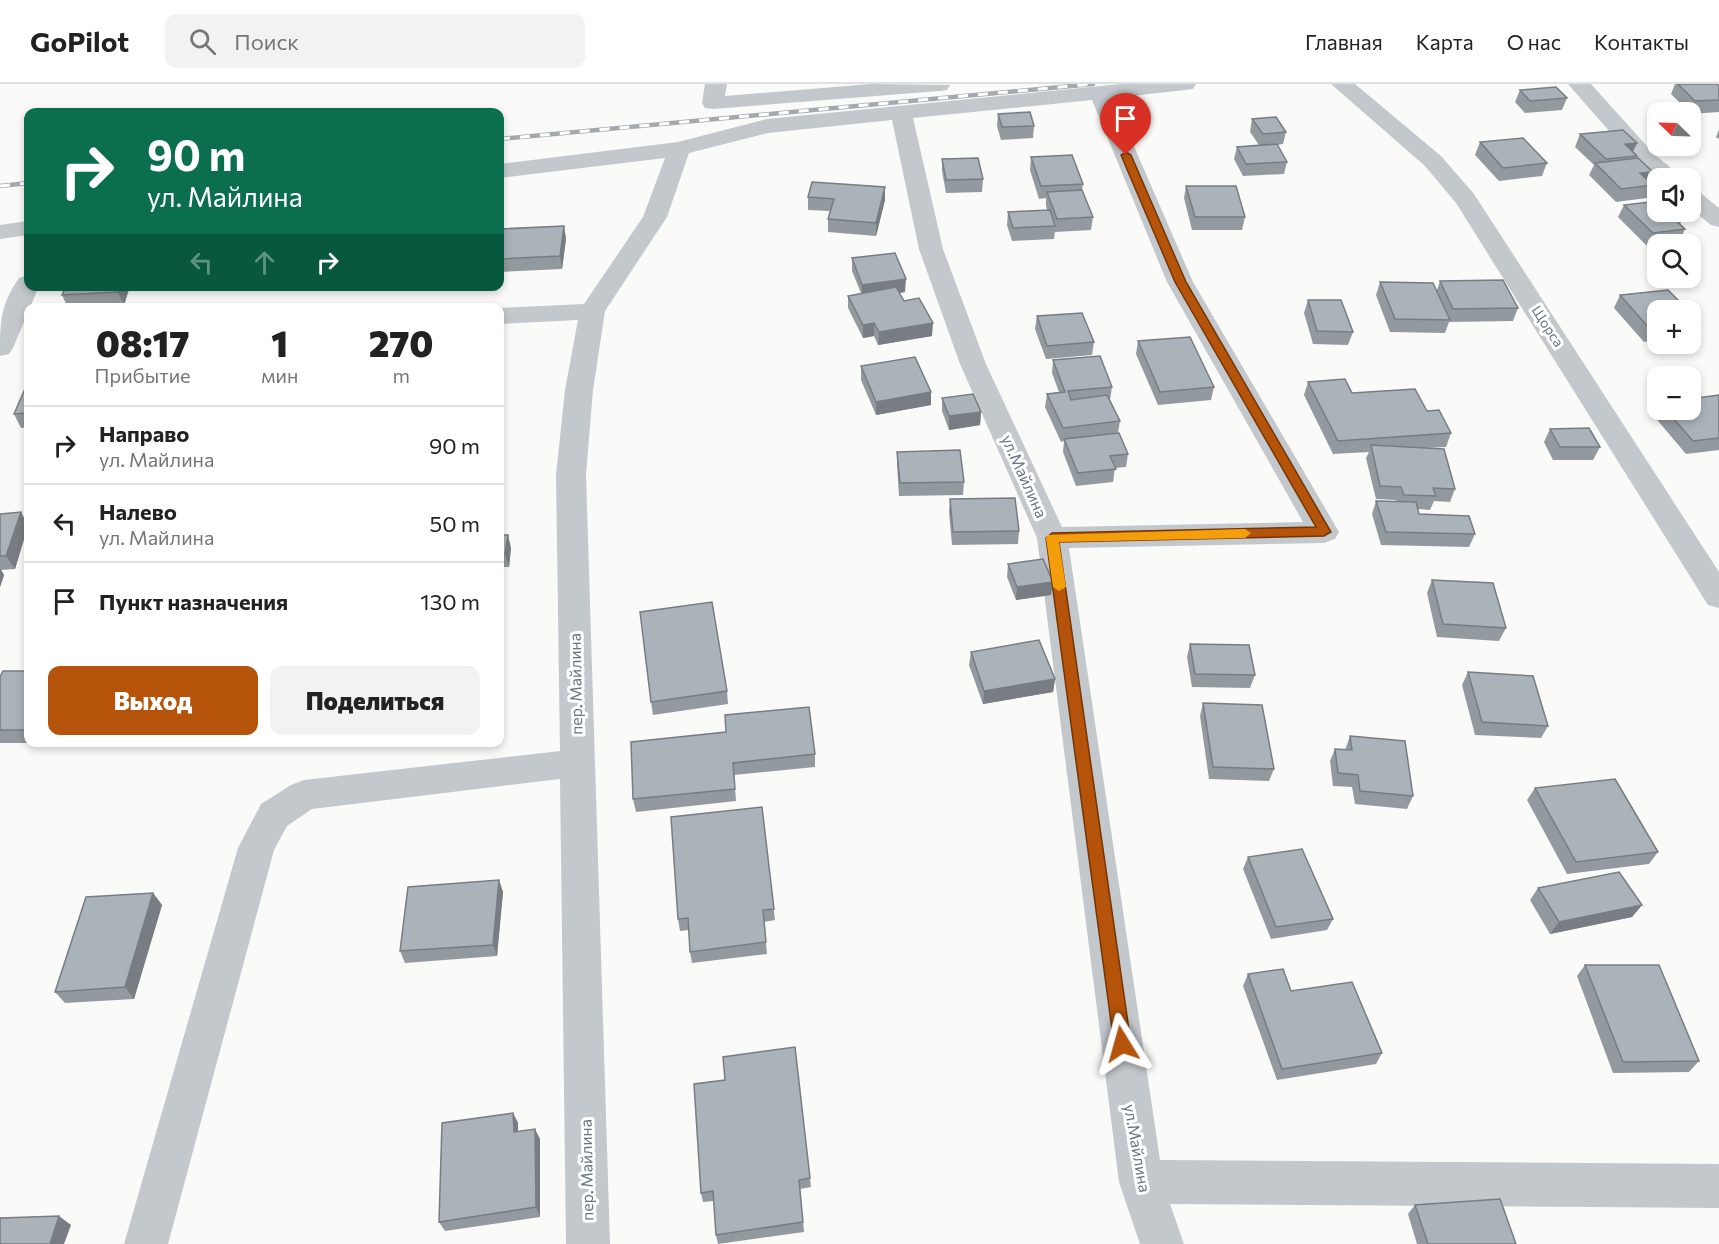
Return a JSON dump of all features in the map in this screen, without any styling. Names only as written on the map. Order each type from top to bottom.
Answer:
[{"type":"street","points":[[716,84],[712,103],[953,84]]},
{"type":"street","points":[[504,171],[679,149],[767,126],[1185,84]]},
{"type":"street","name":"Щорса","points":[[1342,84],[1432,161],[1466,199],[1719,597]]},
{"type":"street","points":[[1580,84],[1646,159],[1657,168]]},
{"type":"street","points":[[1052,538],[1324,532],[1180,282],[1099,92]]},
{"type":"street","name":"ул.Майлина","points":[[901,111],[931,249],[973,364],[1052,538],[1141,1182],[1162,1244]]},
{"type":"street","name":"пер. Майлина","points":[[588,1244],[571,475],[579,390],[592,311],[655,217],[679,149]]},
{"type":"street","points":[[1701,205],[1719,220]]},
{"type":"street","points":[[0,232],[24,229]]},
{"type":"street","points":[[10,344],[26,291]]},
{"type":"street","points":[[504,316],[592,311]]},
{"type":"street","points":[[146,1244],[256,848],[274,815],[304,795],[577,763]]},
{"type":"street","points":[[1141,1182],[1719,1186]]},
{"type":"building","points":[[1678,84],[1717,84],[1719,100],[1695,101]]},
{"type":"building","points":[[1556,87],[1567,98],[1530,101],[1520,90]]},
{"type":"building","points":[[1030,112],[1034,126],[1002,127],[998,114]]},
{"type":"building","points":[[1276,117],[1286,132],[1263,134],[1252,119]]},
{"type":"building","points":[[1623,130],[1637,143],[1625,144],[1637,156],[1606,159],[1580,134]]},
{"type":"building","points":[[1523,138],[1547,163],[1503,168],[1480,142]]},
{"type":"building","points":[[1277,144],[1287,162],[1246,164],[1237,147]]},
{"type":"building","points":[[1072,155],[1083,184],[1041,186],[1031,157]]},
{"type":"building","points":[[978,158],[983,179],[946,180],[942,159]]},
{"type":"building","points":[[1638,158],[1649,168],[1647,172],[1640,173],[1647,179],[1647,186],[1621,189],[1595,163]]},
{"type":"building","points":[[812,182],[885,187],[876,223],[828,219],[834,199],[808,197]]},
{"type":"building","points":[[1186,186],[1236,186],[1245,217],[1195,217]]},
{"type":"building","points":[[1082,190],[1093,217],[1057,219],[1047,192]]},
{"type":"building","points":[[1647,202],[1647,222],[1677,222],[1685,229],[1653,233],[1624,205]]},
{"type":"building","points":[[1050,210],[1055,226],[1013,228],[1008,212]]},
{"type":"building","points":[[564,226],[560,256],[504,259],[504,229]]},
{"type":"building","points":[[895,253],[906,279],[862,285],[852,258]]},
{"type":"building","points":[[1503,280],[1518,308],[1453,309],[1440,281]]},
{"type":"building","points":[[1380,282],[1433,283],[1450,320],[1395,319]]},
{"type":"building","points":[[896,287],[904,301],[919,298],[933,323],[879,332],[874,323],[863,325],[848,296]]},
{"type":"building","points":[[1668,290],[1678,300],[1647,300],[1647,326],[1620,295]]},
{"type":"building","points":[[64,291],[118,291],[118,292],[62,295]]},
{"type":"building","points":[[1308,300],[1341,300],[1353,332],[1317,331]]},
{"type":"building","points":[[1082,313],[1094,342],[1047,346],[1037,316]]},
{"type":"building","points":[[1190,337],[1214,387],[1160,392],[1138,341]]},
{"type":"building","points":[[1100,356],[1112,387],[1068,391],[1071,400],[1107,395],[1120,421],[1063,428],[1047,394],[1065,392],[1053,360]]},
{"type":"building","points":[[915,357],[931,392],[876,402],[861,366]]},
{"type":"building","points":[[1345,379],[1352,393],[1415,389],[1427,411],[1439,410],[1451,433],[1338,441],[1308,382]]},
{"type":"building","points":[[24,391],[24,413],[14,414]]},
{"type":"building","points":[[973,394],[981,412],[949,416],[942,398]]},
{"type":"building","points":[[1719,395],[1719,438],[1693,441],[1675,420],[1701,420],[1701,397]]},
{"type":"building","points":[[1589,428],[1600,447],[1560,447],[1550,429]]},
{"type":"building","points":[[1119,433],[1128,454],[1110,456],[1116,469],[1078,473],[1064,439]]},
{"type":"building","points":[[1371,445],[1444,449],[1455,489],[1433,488],[1436,496],[1404,495],[1401,487],[1380,486]]},
{"type":"building","points":[[960,450],[964,482],[900,483],[897,452]]},
{"type":"building","points":[[1015,498],[1019,531],[953,532],[950,499]]},
{"type":"building","points":[[1376,501],[1416,502],[1419,514],[1469,516],[1475,534],[1386,532]]},
{"type":"building","points":[[21,512],[6,556],[0,556],[0,514]]},
{"type":"building","points":[[504,535],[508,535],[505,554]]},
{"type":"building","points":[[1043,559],[1053,582],[1017,587],[1008,564]]},
{"type":"building","points":[[1432,580],[1493,583],[1506,628],[1443,624]]},
{"type":"building","points":[[712,602],[727,691],[651,702],[640,612]]},
{"type":"building","points":[[1039,640],[1055,679],[984,691],[971,652]]},
{"type":"building","points":[[1190,644],[1249,645],[1255,675],[1195,674]]},
{"type":"building","points":[[3,671],[24,671],[24,730],[0,730],[0,677]]},
{"type":"building","points":[[1468,672],[1533,676],[1548,726],[1482,722]]},
{"type":"building","points":[[1203,703],[1262,705],[1274,769],[1213,767]]},
{"type":"building","points":[[809,707],[815,754],[733,763],[735,789],[633,799],[631,742],[726,732],[725,715]]},
{"type":"building","points":[[1350,736],[1405,741],[1413,796],[1360,791],[1358,775],[1338,773],[1335,749],[1352,750]]},
{"type":"building","points":[[1615,779],[1658,852],[1576,862],[1535,788]]},
{"type":"building","points":[[762,807],[774,909],[763,910],[766,942],[690,952],[688,918],[678,919],[671,817]]},
{"type":"building","points":[[1302,849],[1333,919],[1276,927],[1248,857]]},
{"type":"building","points":[[1619,872],[1642,905],[1559,922],[1538,888]]},
{"type":"building","points":[[499,880],[493,945],[400,951],[408,887]]},
{"type":"building","points":[[153,893],[125,987],[55,992],[86,897]]},
{"type":"building","points":[[1585,965],[1659,965],[1699,1061],[1623,1062]]},
{"type":"building","points":[[1283,969],[1291,991],[1352,982],[1382,1053],[1282,1069],[1248,974]]},
{"type":"building","points":[[795,1047],[810,1178],[799,1180],[803,1222],[716,1235],[713,1191],[701,1193],[694,1084],[725,1080],[723,1057]]},
{"type":"building","points":[[513,1113],[514,1132],[535,1129],[536,1207],[439,1222],[442,1123]]},
{"type":"building","points":[[1500,1199],[1516,1244],[1428,1244],[1415,1205]]},
{"type":"building","points":[[59,1216],[50,1244],[0,1244],[0,1218]]},
{"type":"railway","points":[[504,139],[1093,84]]},
{"type":"railway","points":[[0,186],[24,183]]},
{"type":"slow traffic","points":[[1059,587],[1052,538],[1245,533]]},
{"type":"route","points":[[1122,1044],[1052,538],[1324,532],[1180,282],[1126,155]]}]
